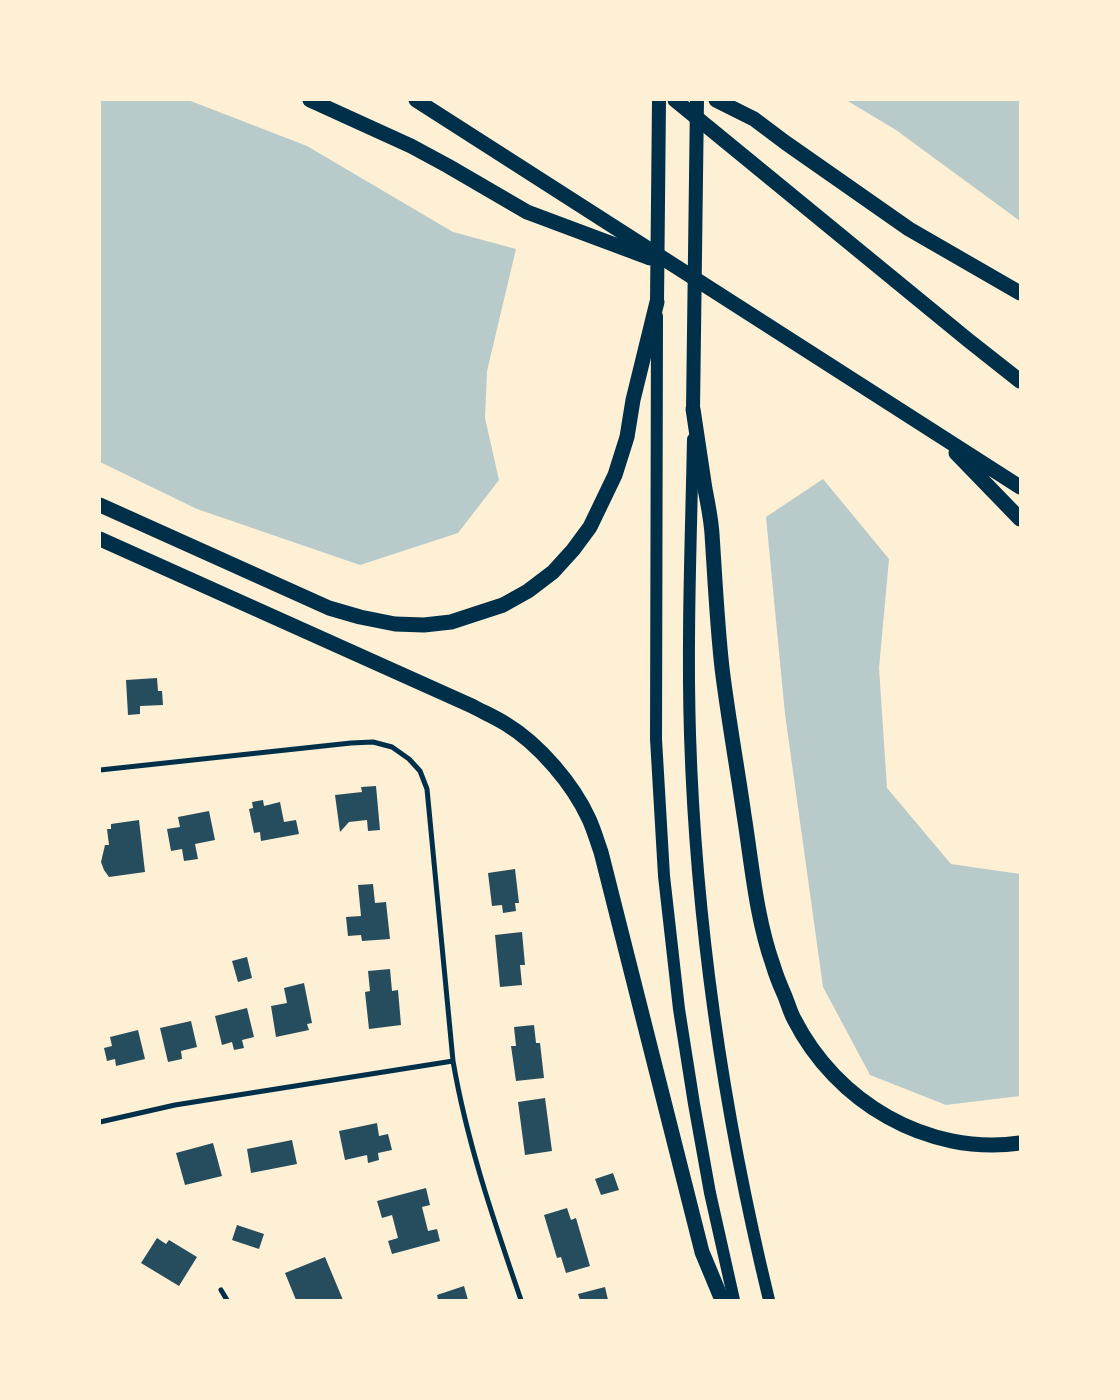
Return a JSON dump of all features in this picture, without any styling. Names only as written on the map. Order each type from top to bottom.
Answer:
[{"type":"highway","points":[[310,100],[411,146],[527,212],[680,270]]},
{"type":"highway","points":[[416,100],[1020,487]]},
{"type":"highway","points":[[100,505],[329,608],[360,617],[395,624],[424,625],[451,622],[503,605],[528,591],[552,572],[573,550],[590,527],[614,476],[623,451],[633,400],[651,355],[657,302],[659,100]]},
{"type":"highway","points":[[675,100],[1020,381]]},
{"type":"highway","points":[[697,100],[694,409],[712,532],[716,611],[722,672],[755,886],[772,964],[794,1018],[807,1041],[840,1082],[878,1112],[903,1126],[927,1135],[952,1141],[1003,1146],[1020,1143]]},
{"type":"highway","points":[[716,100],[754,120],[909,229],[1020,293]]},
{"type":"highway","points":[[940,435],[1020,519]]},
{"type":"highway","points":[[100,539],[472,706],[507,725],[535,746],[559,772],[589,819],[601,852],[702,1252],[722,1300]]},
{"type":"main road","points":[[651,355],[656,739],[664,867],[679,1009],[694,1104],[710,1193],[734,1300]]},
{"type":"main road","points":[[694,409],[689,666],[690,745],[698,870],[713,1008],[727,1096],[744,1188],[769,1300]]},
{"type":"street","points":[[100,770],[373,742],[392,747],[409,759],[420,771],[427,789],[453,1061],[460,1100],[485,1191],[521,1300]]},
{"type":"street","points":[[100,1122],[175,1105],[453,1061]]},
{"type":"street","points":[[221,1290],[228,1300]]},
{"type":"shaded area","points":[[100,100],[188,100],[307,146],[453,232],[516,249],[487,371],[485,418],[499,480],[458,533],[360,565],[197,509],[100,462]]},
{"type":"shaded area","points":[[846,100],[1020,100],[1020,221],[896,130]]},
{"type":"shaded area","points":[[823,479],[889,559],[879,668],[887,788],[951,864],[1020,874],[1020,1096],[946,1105],[870,1075],[823,987],[785,714],[766,517]]},
{"type":"building","points":[[157,678],[158,691],[162,691],[163,705],[140,706],[140,714],[128,715],[126,680]]},
{"type":"building","points":[[376,786],[380,830],[368,831],[367,820],[349,822],[340,832],[335,795],[362,792],[361,787]]},
{"type":"building","points":[[263,800],[264,806],[280,802],[284,822],[296,820],[299,834],[261,841],[260,832],[254,833],[249,809],[253,808],[252,802]]},
{"type":"building","points":[[209,811],[215,840],[195,844],[198,859],[184,861],[182,849],[171,851],[167,829],[180,827],[178,817]]},
{"type":"building","points":[[139,820],[145,872],[109,877],[101,862],[105,845],[109,845],[107,829],[111,829],[111,824]]},
{"type":"building","points":[[515,869],[519,903],[515,903],[516,911],[503,913],[502,905],[492,906],[488,873]]},
{"type":"building","points":[[373,884],[375,903],[386,902],[390,939],[362,941],[361,935],[348,936],[346,917],[361,916],[358,885]]},
{"type":"building","points":[[522,932],[525,965],[520,965],[522,985],[500,987],[495,935]]},
{"type":"building","points":[[247,957],[252,978],[238,982],[232,961]]},
{"type":"building","points":[[390,969],[392,991],[398,990],[401,1025],[369,1029],[365,992],[370,991],[368,971]]},
{"type":"building","points":[[304,983],[312,1023],[307,1024],[309,1030],[276,1037],[271,1006],[287,1003],[284,988]]},
{"type":"building","points":[[247,1008],[254,1037],[242,1040],[244,1048],[234,1050],[232,1042],[222,1045],[215,1016]]},
{"type":"building","points":[[191,1021],[197,1047],[181,1051],[182,1059],[168,1062],[160,1028]]},
{"type":"building","points":[[534,1025],[536,1043],[540,1043],[544,1078],[516,1081],[511,1046],[516,1046],[514,1027]]},
{"type":"building","points":[[138,1030],[145,1059],[116,1066],[115,1059],[107,1061],[104,1048],[112,1046],[110,1037]]},
{"type":"building","points":[[545,1098],[552,1151],[525,1155],[518,1102]]},
{"type":"building","points":[[377,1123],[379,1136],[388,1134],[392,1150],[378,1153],[379,1160],[368,1163],[367,1155],[345,1160],[339,1131]]},
{"type":"building","points":[[292,1140],[297,1164],[251,1173],[247,1149]]},
{"type":"building","points":[[213,1143],[222,1176],[185,1185],[176,1153]]},
{"type":"building","points":[[613,1173],[619,1190],[601,1195],[595,1179]]},
{"type":"building","points":[[426,1188],[430,1205],[422,1207],[428,1231],[437,1229],[440,1241],[392,1254],[388,1241],[398,1238],[392,1215],[382,1218],[377,1201]]},
{"type":"building","points":[[567,1208],[571,1220],[576,1218],[590,1266],[566,1273],[561,1257],[557,1258],[544,1215]]},
{"type":"building","points":[[237,1225],[264,1234],[259,1249],[232,1240]]},
{"type":"building","points":[[157,1238],[166,1244],[169,1240],[197,1257],[179,1286],[141,1263]]},
{"type":"building","points":[[325,1257],[343,1300],[296,1300],[285,1273]]},
{"type":"building","points":[[464,1286],[468,1300],[438,1300],[437,1295]]},
{"type":"building","points":[[605,1287],[608,1300],[580,1300],[578,1294]]}]
